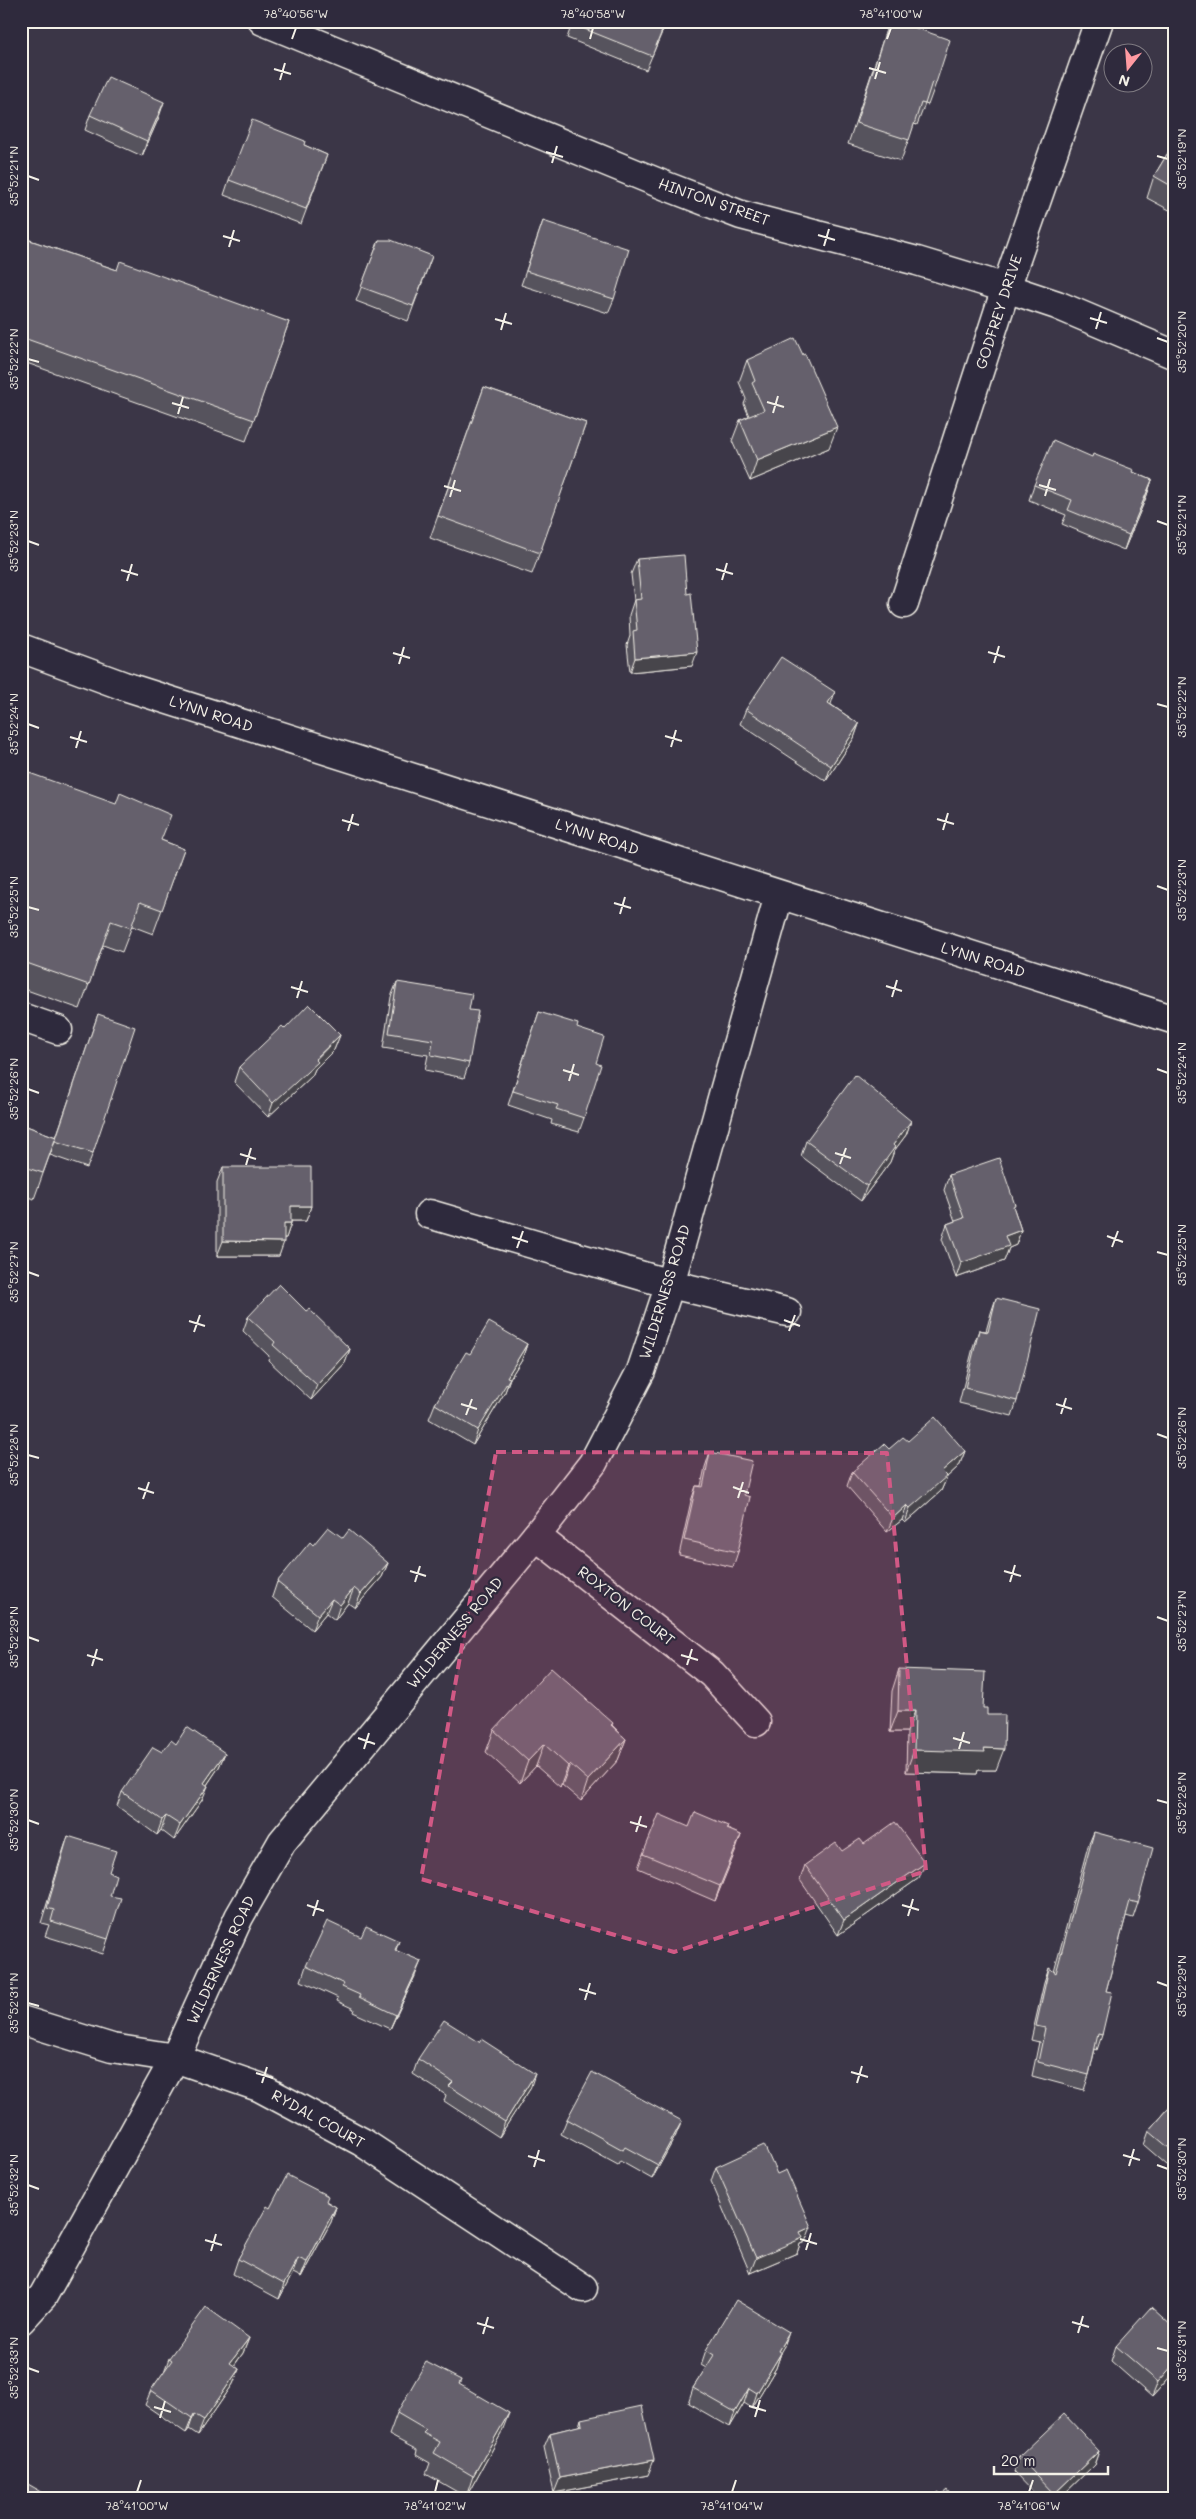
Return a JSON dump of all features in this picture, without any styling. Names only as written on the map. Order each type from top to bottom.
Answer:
[{"type":"street","name":"HINTON STREET","points":[[262,21],[741,215],[916,261],[1006,288],[1057,305],[1175,355]]},
{"type":"street","name":"GODFREY DRIVE","points":[[904,604],[1006,288],[1099,21]]},
{"type":"street","name":"LYNN ROAD","points":[[21,648],[124,686],[779,896],[1175,1020]]},
{"type":"street","name":"WILDERNESS ROAD","points":[[21,2320],[43,2296],[175,2058],[239,1917],[282,1842],[536,1536],[592,1463],[637,1379],[670,1284],[779,896]]},
{"type":"street","points":[[21,1017],[58,1030]]},
{"type":"street","points":[[429,1214],[670,1284],[787,1312]]},
{"type":"street","name":"ROXTON COURT","points":[[536,1536],[712,1674],[756,1722]]},
{"type":"street","name":"RYDAL COURT","points":[[21,2020],[112,2048],[175,2058],[259,2087],[362,2142],[583,2288]]},
{"type":"highlighted area","points":[[496,1452],[887,1453],[926,1871],[674,1952],[421,1879]]},
{"type":"building","points":[[573,21],[666,21],[652,56],[572,24]]},
{"type":"building","points":[[889,21],[896,21],[950,40],[936,83],[932,82],[925,104],[921,103],[909,140],[856,123]]},
{"type":"building","points":[[108,77],[164,102],[147,141],[90,115]]},
{"type":"building","points":[[252,120],[305,141],[304,145],[327,155],[306,209],[229,180]]},
{"type":"building","points":[[1175,141],[1175,188],[1154,176]]},
{"type":"building","points":[[543,221],[629,249],[614,299],[526,271]]},
{"type":"building","points":[[21,237],[117,270],[120,261],[289,322],[254,420],[21,337]]},
{"type":"building","points":[[379,240],[391,240],[432,256],[413,306],[361,287]]},
{"type":"building","points":[[795,338],[803,355],[805,354],[837,427],[757,460],[740,420],[764,410],[752,383],[755,381],[747,360]]},
{"type":"building","points":[[484,387],[586,423],[540,553],[438,516]]},
{"type":"building","points":[[1053,440],[1092,457],[1093,454],[1134,470],[1133,472],[1152,480],[1129,535],[1068,510],[1072,500],[1034,485]]},
{"type":"building","points":[[684,555],[687,594],[691,593],[697,652],[635,658],[633,631],[637,630],[634,600],[641,599],[637,559]]},
{"type":"building","points":[[781,657],[835,692],[828,703],[859,724],[831,766],[746,709]]},
{"type":"building","points":[[21,770],[116,804],[120,793],[171,815],[161,840],[184,849],[162,910],[140,902],[131,928],[111,921],[89,985],[21,961],[21,894],[26,881],[21,880]]},
{"type":"building","points":[[397,982],[472,994],[469,1010],[478,1011],[469,1063],[431,1055],[433,1040],[389,1033]]},
{"type":"building","points":[[309,1004],[340,1035],[315,1059],[318,1062],[273,1103],[239,1067],[282,1026],[285,1029]]},
{"type":"building","points":[[539,1012],[578,1024],[577,1028],[604,1037],[596,1063],[601,1065],[584,1118],[556,1109],[558,1105],[513,1091]]},
{"type":"building","points":[[98,1014],[135,1027],[93,1153],[55,1141]]},
{"type":"building","points":[[855,1075],[911,1121],[867,1186],[806,1141]]},
{"type":"building","points":[[21,1124],[56,1137],[43,1173],[21,1166]]},
{"type":"building","points":[[999,1158],[1015,1205],[1013,1206],[1021,1230],[1005,1236],[1009,1246],[961,1263],[947,1224],[964,1218],[949,1175]]},
{"type":"building","points":[[223,1167],[311,1167],[311,1206],[291,1206],[291,1223],[284,1223],[284,1242],[223,1241]]},
{"type":"building","points":[[279,1284],[306,1311],[309,1309],[350,1349],[317,1385],[273,1345],[275,1342],[248,1317]]},
{"type":"building","points":[[996,1298],[1040,1309],[1017,1401],[965,1388],[979,1330],[988,1332]]},
{"type":"building","points":[[489,1322],[527,1344],[507,1377],[510,1378],[478,1430],[435,1404],[466,1352],[470,1354]]},
{"type":"building","points":[[935,1417],[965,1451],[942,1471],[947,1476],[910,1508],[907,1505],[893,1518],[852,1472],[884,1444],[889,1449],[903,1437],[908,1441]]},
{"type":"building","points":[[710,1452],[752,1461],[744,1495],[750,1497],[738,1552],[684,1540],[696,1486],[703,1487]]},
{"type":"building","points":[[328,1527],[343,1538],[349,1530],[388,1563],[361,1594],[354,1588],[340,1605],[332,1599],[318,1615],[277,1582],[310,1542],[313,1545]]},
{"type":"building","points":[[551,1668],[613,1723],[611,1725],[626,1739],[588,1780],[570,1764],[568,1766],[544,1744],[528,1761],[494,1730]]},
{"type":"building","points":[[899,1669],[985,1672],[983,1708],[987,1708],[987,1715],[1005,1715],[1004,1749],[984,1748],[985,1752],[914,1750],[915,1711],[898,1711]]},
{"type":"building","points":[[187,1727],[225,1753],[204,1783],[208,1786],[180,1825],[166,1816],[162,1820],[122,1792],[153,1747],[162,1752],[171,1740],[176,1744]]},
{"type":"building","points":[[695,1812],[728,1826],[727,1829],[741,1835],[720,1886],[643,1854],[659,1814],[689,1827]]},
{"type":"building","points":[[895,1822],[925,1863],[844,1920],[805,1865],[836,1843],[842,1851],[860,1839],[864,1844]]},
{"type":"building","points":[[1094,1832],[1153,1848],[1138,1903],[1130,1901],[1106,1991],[1112,1992],[1102,2035],[1098,2034],[1089,2075],[1038,2062],[1045,2028],[1036,2026],[1049,1968],[1056,1973]]},
{"type":"building","points":[[68,1836],[116,1851],[109,1872],[116,1875],[110,1896],[121,1898],[108,1939],[51,1921],[54,1910],[47,1908]]},
{"type":"building","points":[[327,1921],[361,1937],[366,1926],[399,1941],[395,1950],[421,1961],[396,2015],[342,1987],[344,1984],[306,1966]]},
{"type":"building","points":[[444,2020],[479,2042],[481,2039],[535,2074],[505,2122],[449,2086],[453,2082],[418,2059]]},
{"type":"building","points":[[592,2072],[682,2121],[658,2165],[625,2147],[623,2150],[567,2119]]},
{"type":"building","points":[[1175,2101],[1175,2153],[1149,2131]]},
{"type":"building","points":[[764,2145],[777,2174],[786,2170],[811,2227],[800,2232],[803,2238],[756,2258],[716,2167]]},
{"type":"building","points":[[287,2175],[328,2196],[326,2201],[336,2207],[307,2262],[298,2258],[284,2284],[238,2259],[267,2206],[270,2208]]},
{"type":"building","points":[[736,2300],[789,2332],[778,2351],[781,2353],[757,2393],[749,2388],[735,2412],[693,2388],[714,2355],[706,2350]]},
{"type":"building","points":[[206,2307],[249,2338],[230,2363],[239,2369],[204,2420],[194,2414],[192,2418],[151,2390],[172,2360],[169,2358]]},
{"type":"building","points":[[1151,2307],[1175,2329],[1175,2363],[1158,2382],[1116,2346]]},
{"type":"building","points":[[426,2362],[461,2380],[459,2384],[509,2413],[473,2476],[434,2453],[440,2442],[423,2433],[426,2430],[397,2413]]},
{"type":"building","points":[[642,2406],[654,2460],[560,2478],[550,2433],[582,2425],[581,2419]]},
{"type":"building","points":[[1064,2414],[1099,2451],[1054,2494],[1019,2457]]},
{"type":"building","points":[[21,2480],[47,2495],[46,2498],[21,2498]]},
{"type":"building","points":[[947,2490],[953,2498],[929,2498],[939,2492],[941,2495]]}]
